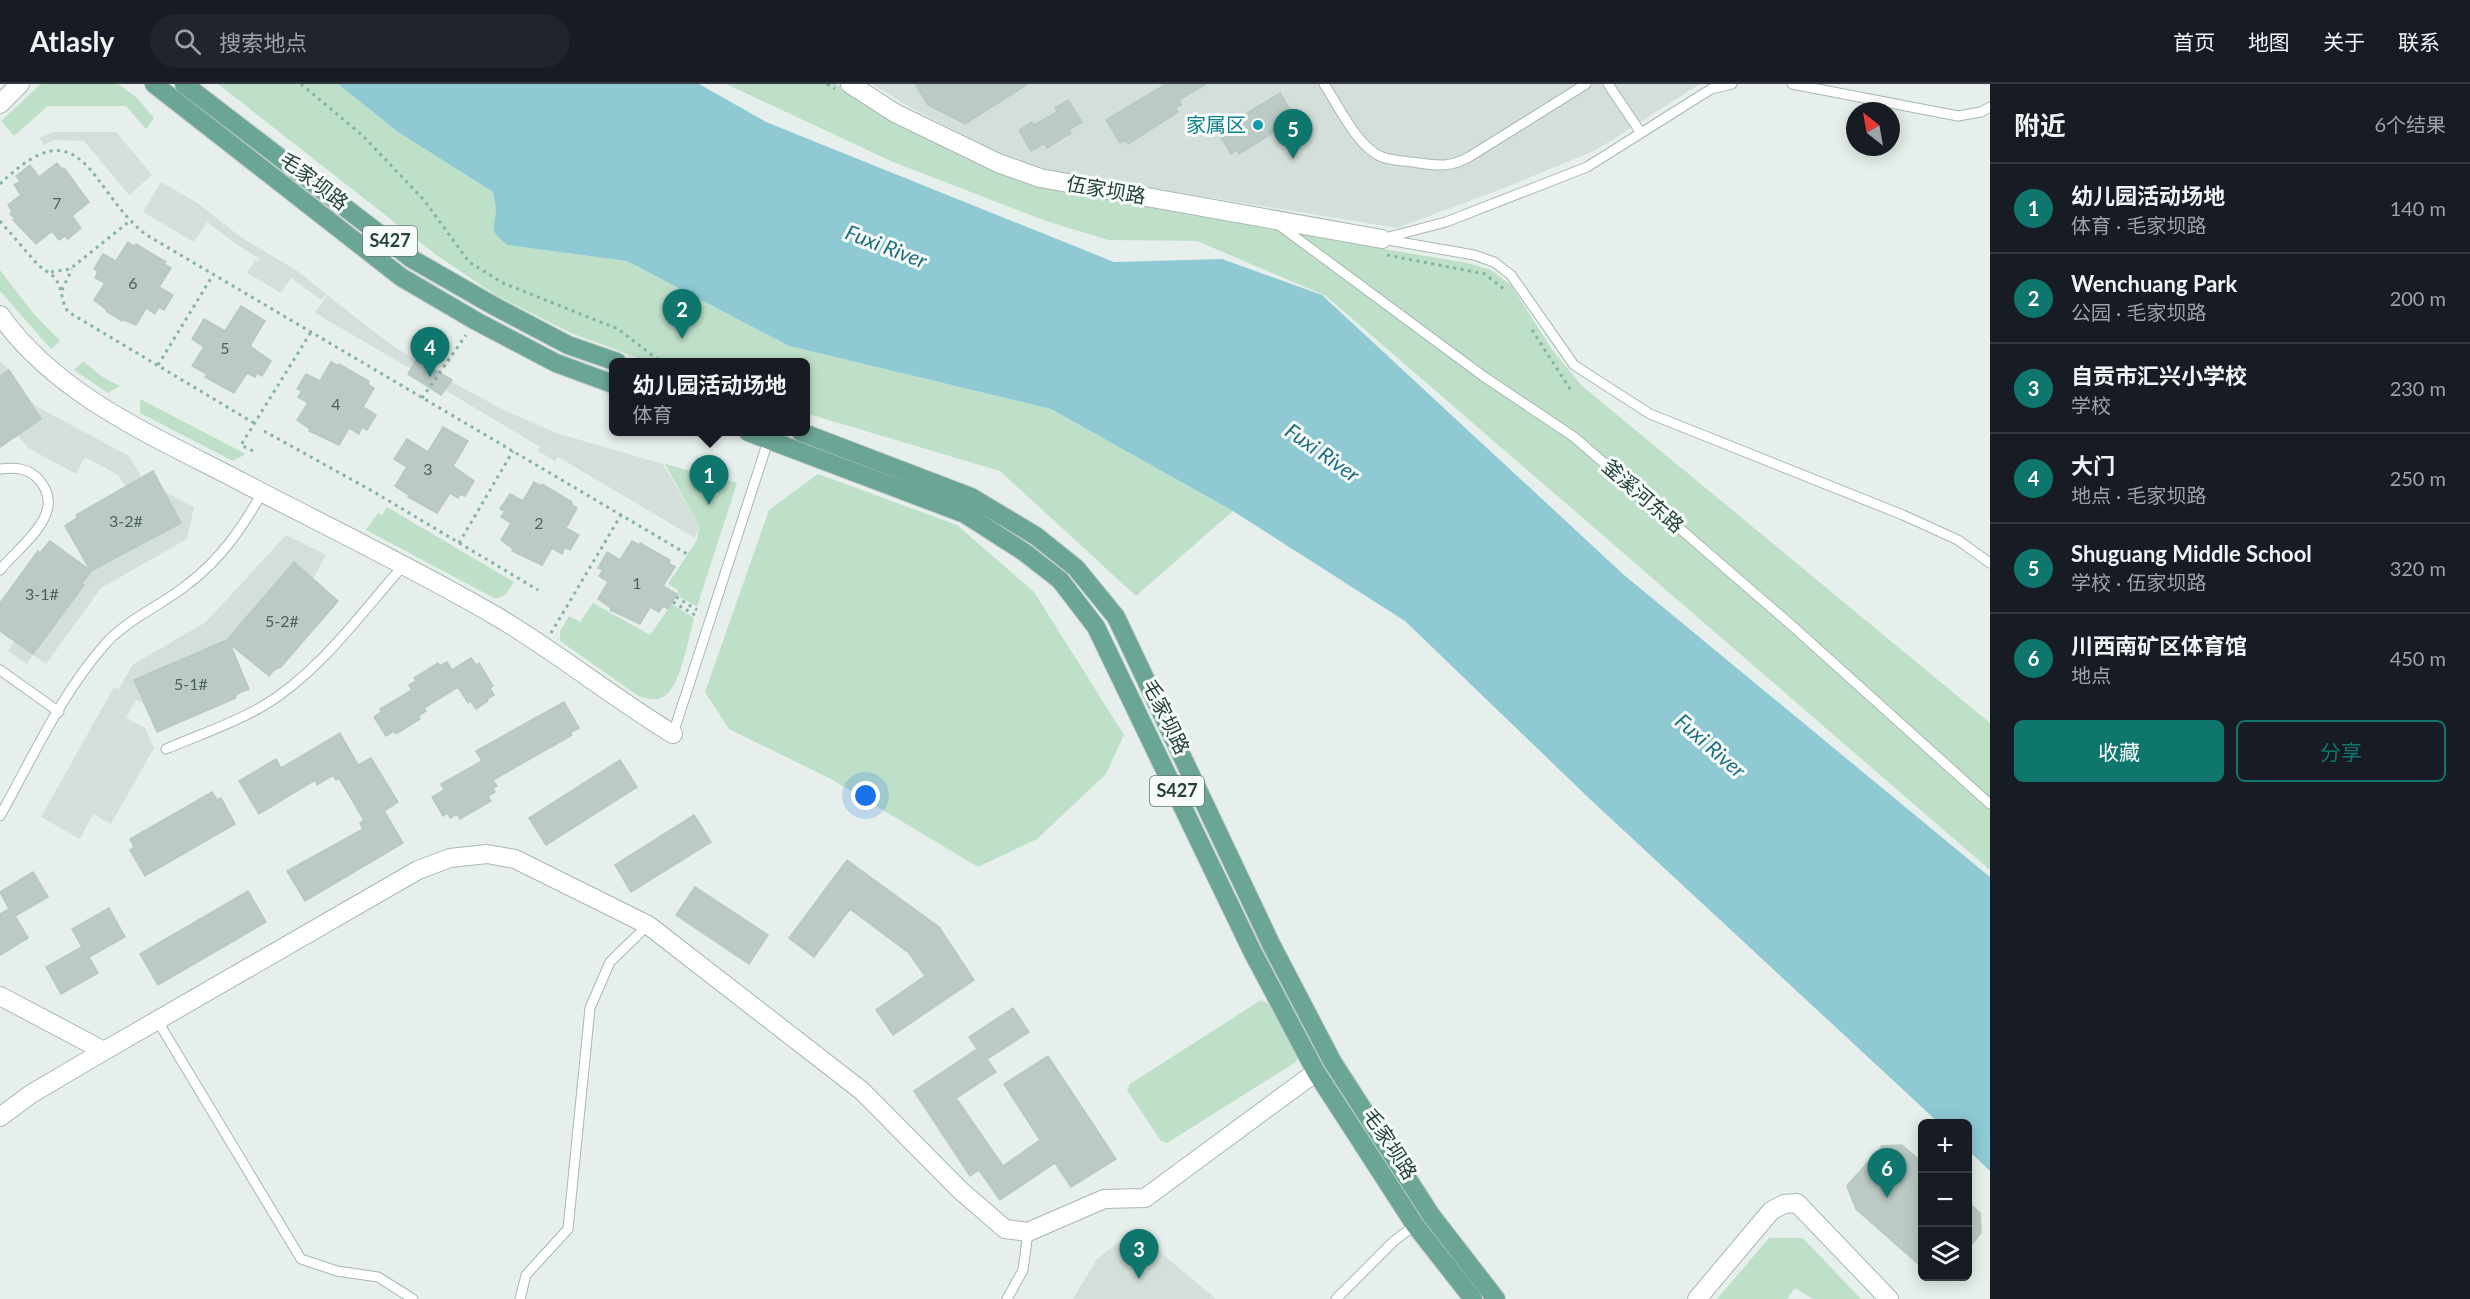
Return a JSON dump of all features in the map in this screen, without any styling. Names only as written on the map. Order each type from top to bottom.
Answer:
[{"type":"main road","name":"毛家坝路","points":[[154,84],[401,277],[476,321],[556,363],[609,383]]},
{"type":"main road","name":"毛家坝路","points":[[184,84],[412,259],[568,345],[609,360]]},
{"type":"main road","name":"毛家坝路","points":[[810,435],[971,497],[1036,536],[1076,568],[1116,617],[1271,944],[1332,1061],[1431,1215],[1496,1299]]},
{"type":"main road","name":"毛家坝路","points":[[762,436],[964,514],[1024,552],[1060,580],[1096,627],[1252,951],[1316,1072],[1415,1225],[1473,1299]]},
{"type":"street","points":[[0,105],[20,84]]},
{"type":"street","name":"伍家坝路","points":[[850,84],[896,112],[1020,172],[1082,186],[1382,239]]},
{"type":"street","points":[[0,315],[42,361],[83,395],[136,427],[497,617],[625,705],[673,734]]},
{"type":"street","points":[[0,1117],[31,1094],[418,870],[450,858],[487,854],[515,859],[648,925],[862,1091],[960,1190],[1005,1229],[1028,1232],[1104,1199],[1145,1198],[1316,1072]]},
{"type":"street","points":[[0,996],[104,1051]]},
{"type":"street","points":[[1697,1299],[1771,1211],[1784,1204],[1797,1203],[1889,1299]]},
{"type":"lane","points":[[1324,84],[1361,140],[1373,152],[1382,158],[1441,166],[1455,164],[1469,157],[1586,84]]},
{"type":"lane","points":[[1608,84],[1641,133]]},
{"type":"lane","points":[[1382,239],[1446,222],[1587,167],[1711,89],[1732,84]]},
{"type":"lane","points":[[1792,84],[1958,116],[1981,112],[1990,106]]},
{"type":"lane","name":"釜溪河东路","points":[[1271,219],[1483,376],[1574,437],[1789,623],[1990,804]]},
{"type":"lane","points":[[1382,239],[1474,255],[1494,262],[1511,274],[1574,365],[1650,414],[1903,515],[1958,540],[1990,563]]},
{"type":"lane","points":[[673,734],[769,438]]},
{"type":"lane","points":[[0,469],[17,468],[32,473],[45,488],[48,507],[42,525],[0,570]]},
{"type":"lane","points":[[0,816],[84,670],[109,640],[131,621],[187,585],[210,565],[234,539],[262,493]]},
{"type":"lane","points":[[166,748],[243,716],[283,692],[320,661],[403,566]]},
{"type":"lane","points":[[0,670],[59,712]]},
{"type":"lane","points":[[520,1299],[526,1275],[568,1229],[590,1008],[610,962],[648,925]]},
{"type":"lane","points":[[158,1020],[301,1259],[337,1271],[378,1277],[413,1299]]},
{"type":"lane","points":[[1336,1299],[1394,1241],[1415,1225]]},
{"type":"lane","points":[[1007,1299],[1023,1270],[1028,1232]]},
{"type":"path","points":[[301,84],[362,135],[424,200],[469,262],[502,283],[618,329],[655,358]]},
{"type":"path","points":[[0,184],[38,153],[59,150],[78,156],[145,234],[687,554]]},
{"type":"path","points":[[49,272],[62,272],[75,265],[131,219]]},
{"type":"path","points":[[0,221],[38,266],[49,272],[59,284],[65,308],[70,313],[254,423]]},
{"type":"path","points":[[61,293],[75,265]]},
{"type":"path","points":[[158,365],[214,274]]},
{"type":"path","points":[[422,398],[476,321]]},
{"type":"path","points":[[253,451],[242,445],[311,332]]},
{"type":"path","points":[[264,432],[538,590]]},
{"type":"path","points":[[459,543],[513,451]]},
{"type":"path","points":[[543,648],[621,515]]},
{"type":"path","points":[[673,602],[696,613],[676,597]]},
{"type":"shaded area","points":[[872,84],[1700,84],[1596,150],[1504,188],[1397,228],[1028,168],[911,108]]},
{"type":"shaded area","points":[[53,132],[116,132],[152,175],[129,195],[84,141],[55,140],[44,145],[39,138]]},
{"type":"shaded area","points":[[161,182],[196,202],[242,238],[296,270],[326,294],[321,300],[291,278],[281,293],[247,273],[255,260],[259,262],[260,259],[207,222],[194,242],[143,212]]},
{"type":"shaded area","points":[[327,295],[386,341],[416,361],[411,369],[315,313]]},
{"type":"shaded area","points":[[0,361],[34,405],[129,456],[142,478],[126,487],[118,475],[85,457],[76,474],[28,448],[18,435],[21,432],[0,402]]},
{"type":"shaded area","points":[[450,381],[502,409],[556,433],[663,464],[699,526],[695,538],[558,457],[555,461],[538,451],[540,447],[445,390]]},
{"type":"shaded area","points":[[165,492],[194,507],[187,539],[101,588],[46,664],[33,655],[27,664],[8,651],[14,641],[84,585],[85,577],[90,570],[105,565],[159,535],[154,498]]},
{"type":"shaded area","points":[[286,535],[326,555],[313,579],[294,562],[236,637],[134,680],[143,701],[155,696],[156,699],[145,704],[136,700],[126,718],[145,728],[154,748],[111,824],[93,814],[80,839],[41,817],[114,687],[119,689],[132,665],[206,622]]},
{"type":"shaded area","points":[[1134,1230],[1216,1299],[1073,1299],[1097,1259]]},
{"type":"green space","points":[[41,84],[118,84],[136,97],[154,118],[146,129],[126,106],[48,106],[14,136],[1,121]]},
{"type":"green space","points":[[218,84],[338,84],[398,132],[493,192],[507,245],[627,261],[789,346],[1051,409],[1233,511],[1136,596],[1000,471],[810,414],[810,358],[638,358],[571,333],[497,296],[435,254]]},
{"type":"green space","points":[[726,84],[836,84],[928,138],[1031,185],[1468,263],[1491,270],[1511,285],[1551,348],[1581,385],[1990,723],[1990,870],[1326,296],[1197,241],[1108,240],[1046,221],[893,162]]},
{"type":"green space","points":[[0,270],[33,313],[60,341],[51,349],[0,291]]},
{"type":"green space","points":[[83,361],[101,376],[120,386],[108,393],[74,370]]},
{"type":"green space","points":[[140,399],[244,455],[233,461],[140,413]]},
{"type":"green space","points":[[665,464],[737,483],[697,607],[677,595],[678,590],[668,584],[697,540],[699,526]]},
{"type":"green space","points":[[818,474],[957,525],[1034,592],[1124,735],[1106,774],[1037,839],[978,867],[831,779],[729,729],[705,692],[769,510]]},
{"type":"green space","points":[[387,507],[514,582],[504,595],[494,598],[366,530],[378,513],[382,515]]},
{"type":"green space","points":[[593,603],[650,635],[672,604],[694,618],[677,679],[665,696],[653,699],[637,695],[560,641],[560,631],[569,616],[580,622]]},
{"type":"green space","points":[[1261,1000],[1269,1004],[1299,1053],[1296,1062],[1167,1143],[1161,1141],[1127,1090],[1130,1084]]},
{"type":"green space","points":[[1769,1238],[1803,1238],[1861,1299],[1813,1299],[1795,1288],[1787,1299],[1717,1299]]},
{"type":"water","name":"Fuxi River","points":[[338,84],[699,84],[766,122],[1114,262],[1222,259],[1322,295],[1624,575],[1990,877],[1990,1171],[1972,1154],[1972,1119],[1935,1119],[1593,802],[1405,621],[1233,511],[1051,409],[789,346],[627,261],[507,245],[494,230],[496,211],[493,192],[398,132]]},
{"type":"building","points":[[915,84],[1028,84],[965,124],[928,105]]},
{"type":"building","name":"家属区","points":[[1166,84],[1206,84],[1179,100],[1181,105],[1175,108],[1178,112],[1128,144],[1125,140],[1120,143],[1106,120]]},
{"type":"building","name":"家属区","points":[[1280,93],[1293,115],[1287,119],[1289,123],[1239,154],[1237,150],[1231,154],[1217,131]]},
{"type":"building","points":[[1068,100],[1082,122],[1069,130],[1071,133],[1047,148],[1045,143],[1031,151],[1019,130],[1032,122],[1034,125],[1057,112],[1055,108]]},
{"type":"building","points":[[57,163],[62,169],[64,168],[89,202],[72,216],[81,228],[68,239],[65,236],[59,240],[52,231],[36,244],[13,220],[15,219],[10,214],[12,212],[8,205],[21,195],[14,185],[20,181],[16,176],[30,165],[39,177]]},
{"type":"building","points":[[128,242],[134,246],[136,244],[166,262],[164,264],[171,268],[159,287],[173,295],[164,310],[159,307],[155,314],[146,308],[136,325],[122,319],[122,321],[94,300],[105,283],[95,278],[98,271],[94,269],[103,254],[116,261]]},
{"type":"building","points":[[241,306],[265,321],[250,346],[271,361],[262,376],[257,373],[255,377],[247,373],[234,393],[205,377],[207,374],[192,366],[204,347],[192,339],[204,319],[225,331]]},
{"type":"building","points":[[417,359],[452,380],[441,395],[408,374]]},
{"type":"building","points":[[331,362],[369,381],[368,384],[374,388],[363,407],[376,415],[367,430],[362,427],[359,434],[349,428],[339,445],[309,431],[310,429],[297,420],[308,403],[298,397],[302,391],[297,389],[306,374],[320,381]]},
{"type":"building","points":[[9,370],[41,419],[0,447],[0,376]]},
{"type":"building","points":[[443,427],[468,441],[453,466],[474,481],[465,496],[460,494],[458,498],[450,493],[437,513],[408,497],[409,495],[395,486],[407,467],[394,459],[407,439],[428,452]]},
{"type":"building","points":[[153,471],[181,523],[91,571],[82,584],[84,585],[33,654],[0,631],[0,603],[38,551],[40,553],[50,541],[90,570],[65,526],[78,517],[76,515]]},
{"type":"building","points":[[534,482],[541,486],[542,484],[572,502],[571,504],[577,508],[566,528],[579,535],[570,550],[565,547],[562,554],[552,548],[542,565],[512,551],[513,549],[501,540],[511,523],[501,517],[505,511],[500,509],[510,494],[523,501]]},
{"type":"building","points":[[632,541],[670,560],[669,563],[675,567],[663,586],[677,594],[668,609],[663,606],[659,612],[650,607],[640,624],[610,610],[611,608],[598,599],[608,582],[599,576],[603,570],[598,568],[607,552],[620,560]]},
{"type":"building","points":[[294,562],[338,601],[281,667],[269,676],[230,644],[249,689],[235,696],[236,698],[157,732],[134,680],[227,640]]},
{"type":"building","points":[[471,658],[476,665],[479,663],[493,686],[490,688],[494,695],[487,699],[488,701],[476,709],[471,701],[468,703],[458,687],[424,708],[426,711],[418,716],[420,719],[396,734],[394,731],[386,736],[374,717],[381,712],[380,709],[412,690],[409,685],[416,681],[414,678],[438,663],[440,666],[447,662],[452,670]]},
{"type":"building","points":[[564,702],[579,728],[570,733],[572,735],[493,780],[497,786],[493,788],[495,792],[488,796],[491,801],[460,819],[457,814],[450,818],[448,813],[443,816],[432,797],[444,790],[441,784],[482,761],[476,751]]},
{"type":"building","points":[[340,733],[358,765],[371,758],[398,802],[384,811],[403,843],[305,901],[287,871],[363,829],[360,823],[364,820],[339,778],[336,780],[333,775],[317,785],[315,780],[259,814],[239,781],[276,759],[281,768]]},
{"type":"building","points":[[620,760],[637,787],[546,845],[529,818]]},
{"type":"building","points":[[212,792],[217,800],[221,798],[235,824],[145,876],[130,850],[134,847],[130,839]]},
{"type":"building","points":[[694,815],[711,842],[631,892],[615,865]]},
{"type":"building","points":[[847,860],[939,927],[974,980],[893,1035],[876,1010],[925,976],[909,953],[850,909],[814,957],[789,938]]},
{"type":"building","points":[[33,872],[48,897],[15,916],[28,938],[0,955],[0,914],[9,909],[0,892]]},
{"type":"building","points":[[695,887],[768,935],[749,964],[676,915]]},
{"type":"building","points":[[248,891],[266,922],[158,985],[140,954]]},
{"type":"building","points":[[109,908],[125,937],[89,957],[98,973],[61,994],[46,967],[82,947],[72,929]]},
{"type":"building","points":[[1013,1008],[1029,1032],[987,1059],[996,1072],[956,1098],[1003,1166],[1040,1140],[1004,1084],[1048,1056],[1116,1159],[1071,1187],[1055,1163],[1000,1200],[979,1170],[970,1176],[914,1091],[977,1049],[969,1037]]},
{"type":"building","points":[[1902,1145],[1918,1159],[1918,1264],[1856,1209],[1847,1186],[1882,1146]]},
{"type":"building","points":[[1972,1206],[1980,1213],[1981,1233],[1972,1244]]},
{"type":"place","name":"家属区","points":[[1258,125]]},
{"type":"place","name":"Shuguang Middle School","points":[[1293,159]]},
{"type":"place","name":"Wenchuang Park","points":[[682,339]]},
{"type":"place","name":"大门","points":[[430,377]]},
{"type":"place","name":"幼儿园活动场地","points":[[709,505]]},
{"type":"place","name":"川西南矿区体育馆","points":[[1887,1198]]},
{"type":"place","name":"自贡市汇兴小学校","points":[[1139,1279]]}]
